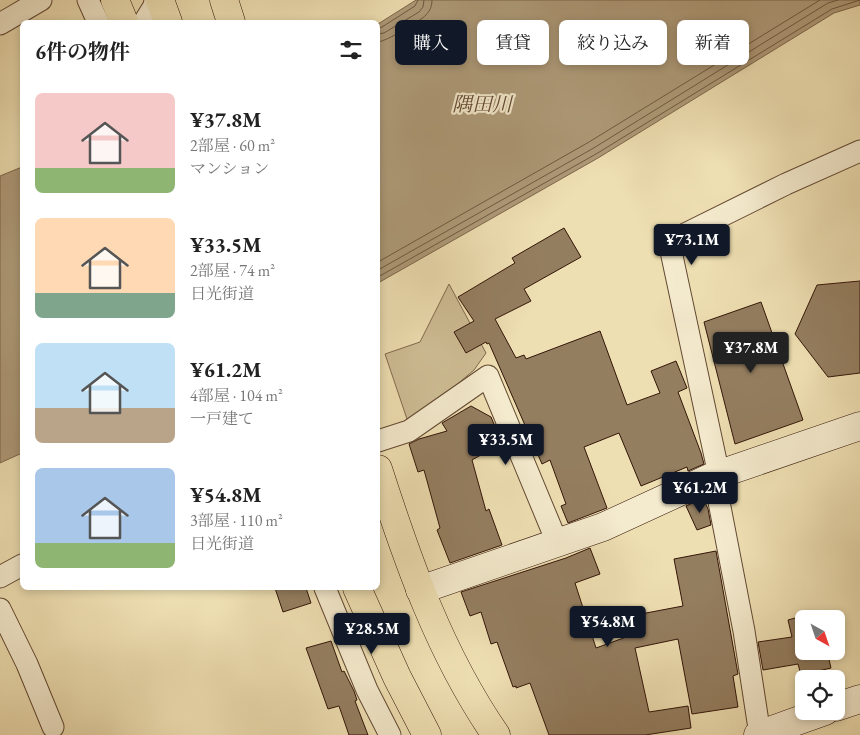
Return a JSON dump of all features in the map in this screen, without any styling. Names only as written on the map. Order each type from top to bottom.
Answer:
[{"type":"highway","points":[[115,0],[123,20]]},
{"type":"highway","points":[[160,0],[167,20]]},
{"type":"highway","points":[[224,0],[230,20]]},
{"type":"highway","points":[[380,475],[400,538],[444,646],[478,709],[496,735]]},
{"type":"highway","points":[[380,518],[400,538]]},
{"type":"highway","points":[[358,590],[397,677],[427,735]]},
{"type":"street","points":[[0,24],[41,0]]},
{"type":"street","points":[[88,0],[97,20]]},
{"type":"street","points":[[145,20],[154,6],[154,0]]},
{"type":"street","points":[[801,720],[760,735],[744,631],[716,476],[669,242],[786,184],[860,151]]},
{"type":"street","points":[[380,440],[408,431],[488,376],[558,542]]},
{"type":"street","points":[[420,590],[603,527],[716,476],[860,426]]},
{"type":"street","points":[[0,577],[20,566]]},
{"type":"street","points":[[326,590],[367,690],[390,735]]},
{"type":"street","points":[[0,609],[53,727]]},
{"type":"street","points":[[845,704],[860,699]]},
{"type":"shaded area","points":[[449,284],[486,353],[474,370],[426,411],[407,419],[385,354],[420,342]]},
{"type":"water","name":"隅田川","points":[[416,0],[860,0],[860,5],[834,13],[598,158],[380,282],[380,23]]},
{"type":"water","points":[[20,168],[20,454],[0,463],[0,176]]},
{"type":"building","points":[[564,228],[581,257],[524,289],[531,301],[495,319],[516,358],[524,355],[526,359],[600,331],[627,405],[660,393],[651,371],[676,361],[687,388],[678,392],[704,464],[688,471],[687,467],[641,486],[619,433],[584,447],[607,508],[568,523],[561,506],[566,504],[550,460],[542,464],[489,343],[487,344],[486,342],[466,353],[454,332],[474,321],[458,297],[515,263],[512,258]]},
{"type":"building","points":[[860,281],[860,373],[828,377],[795,334],[817,285]]},
{"type":"building","points":[[761,302],[803,420],[735,444],[704,322]]},
{"type":"building","points":[[471,406],[491,417],[502,443],[472,460],[486,511],[489,509],[502,545],[450,563],[437,530],[440,528],[424,470],[418,472],[409,444],[447,431],[442,423]]},
{"type":"building","points":[[703,498],[708,509],[711,525],[697,530],[686,506]]},
{"type":"building","points":[[590,548],[600,574],[575,583],[596,648],[629,636],[625,617],[683,606],[674,559],[716,551],[738,674],[733,676],[738,707],[692,714],[678,639],[635,648],[649,712],[688,706],[691,728],[645,735],[549,735],[530,683],[516,688],[516,686],[513,687],[497,642],[491,644],[481,612],[470,616],[461,592],[566,558]]},
{"type":"building","points":[[276,590],[307,590],[311,603],[283,612]]},
{"type":"building","points":[[795,618],[795,660],[829,660],[831,668],[800,670],[798,664],[763,670],[758,642],[792,637],[788,620]]},
{"type":"building","points":[[331,641],[342,672],[344,671],[354,691],[357,700],[355,701],[368,735],[349,735],[339,706],[328,709],[306,648]]}]
